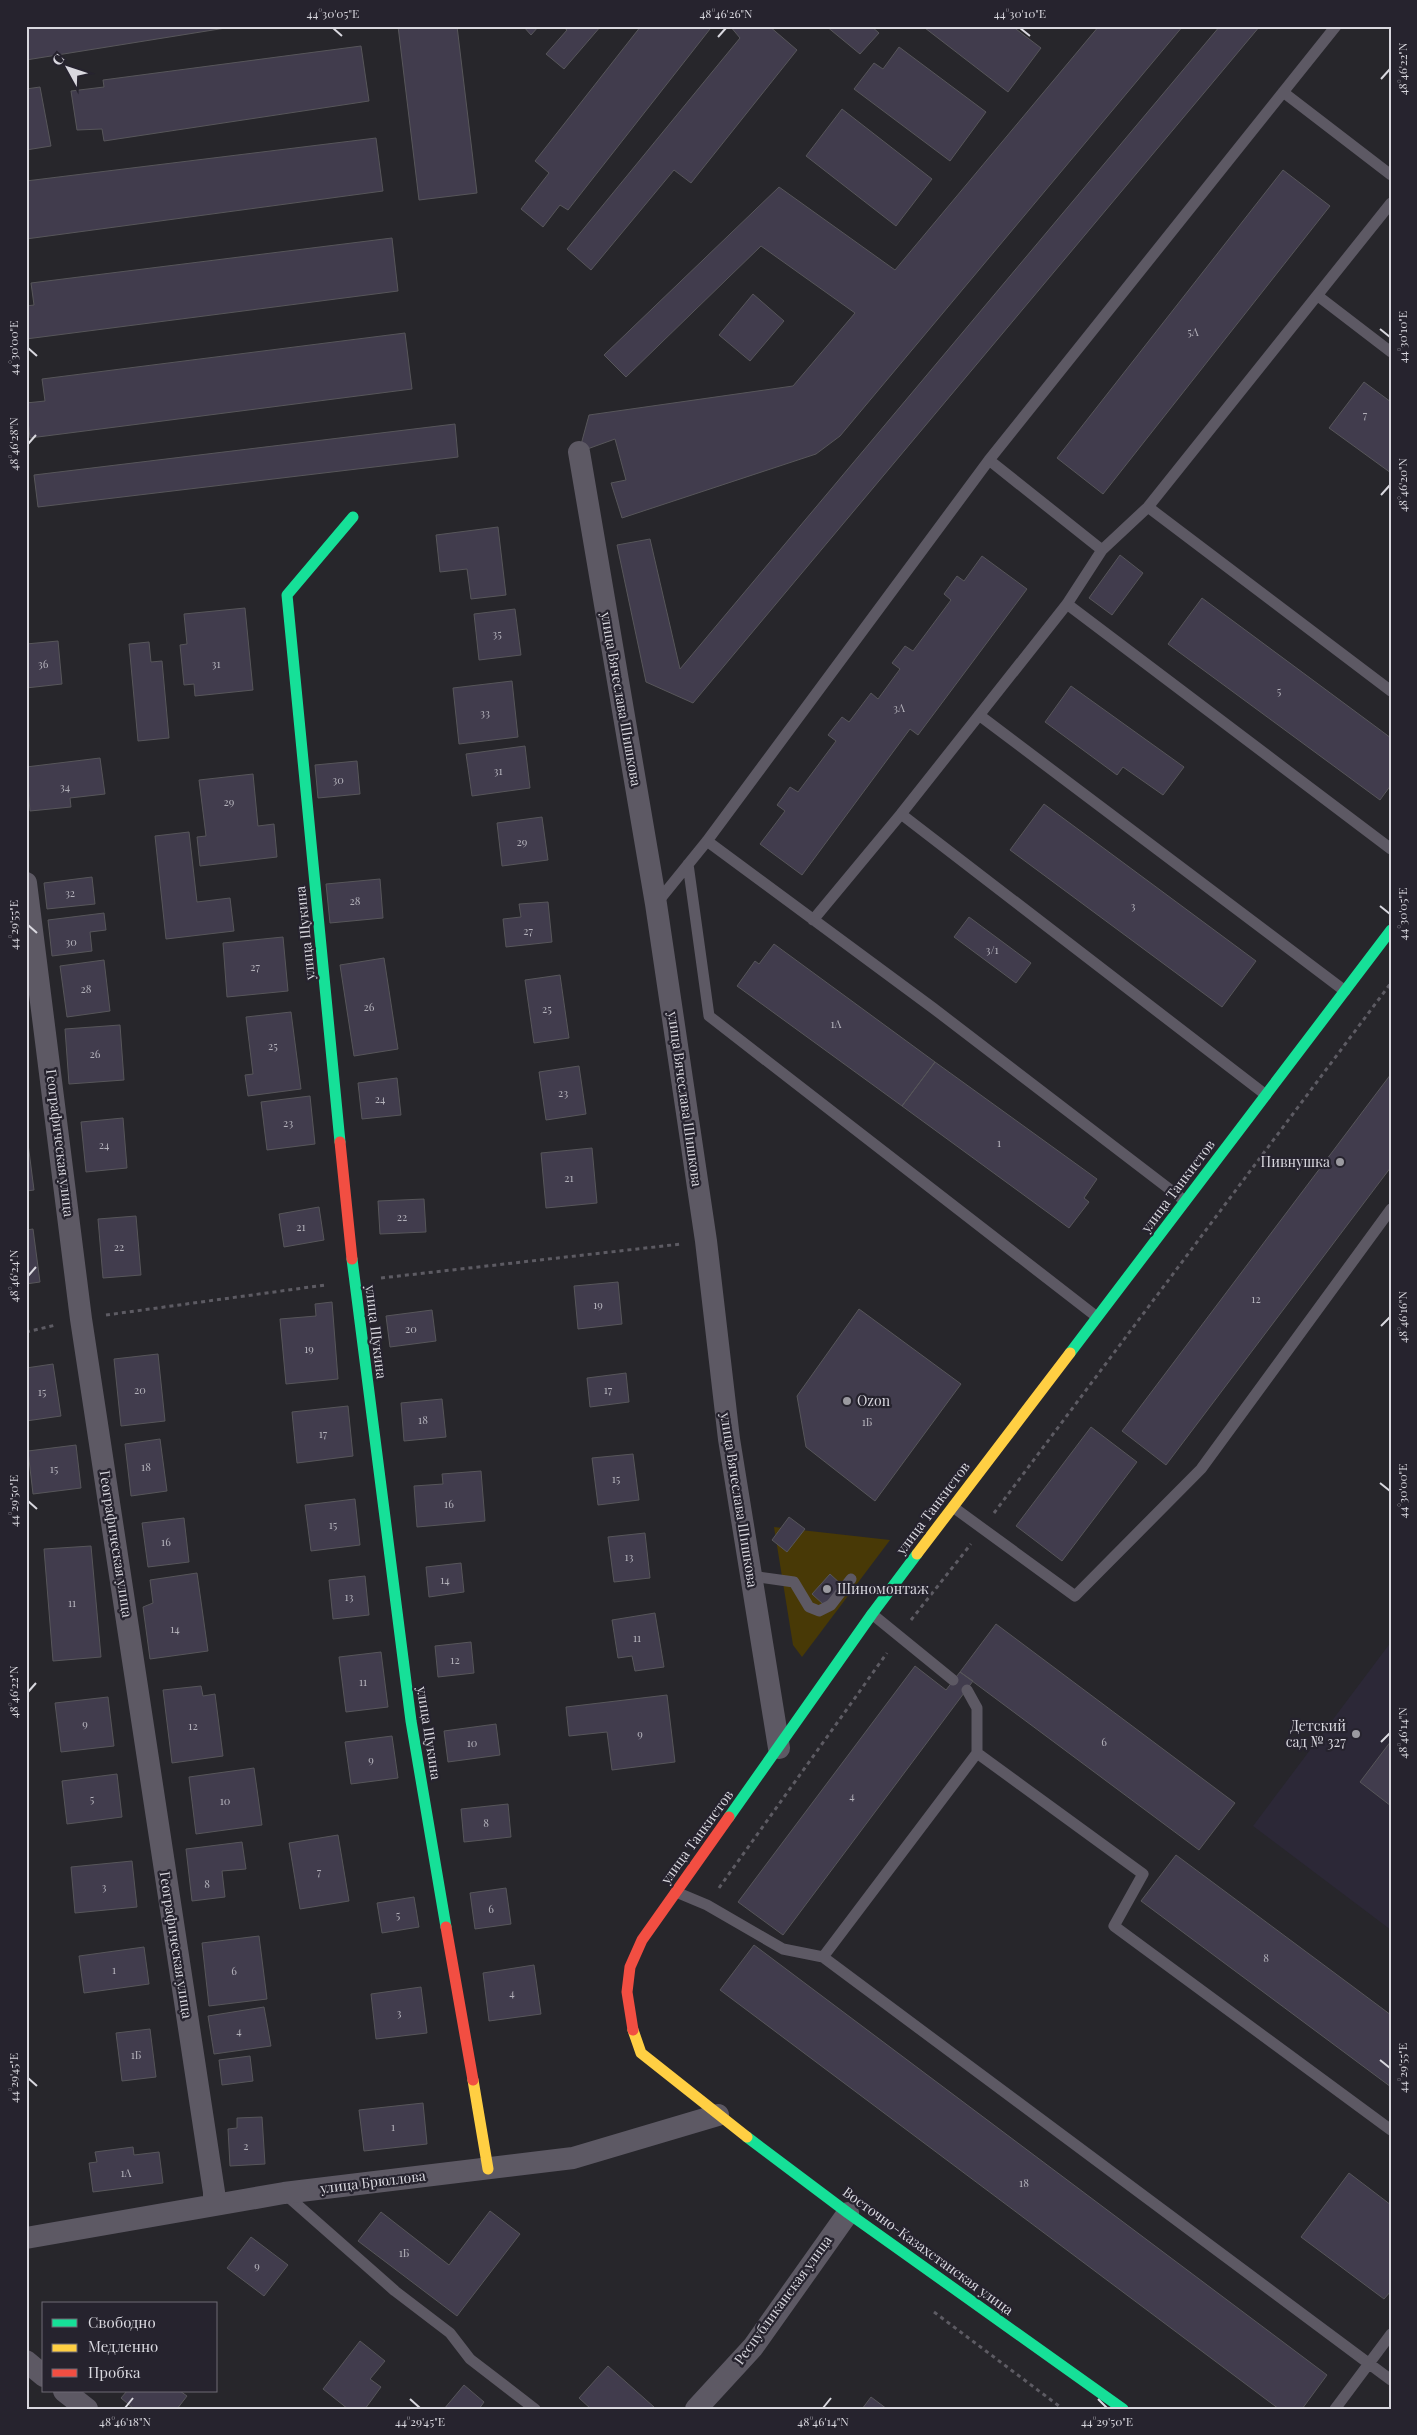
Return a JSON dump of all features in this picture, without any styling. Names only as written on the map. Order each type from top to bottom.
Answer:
[{"type":"main road","name":"улица Щукина","points":[[353,517],[287,595],[354,1282],[411,1721],[488,2169]]},
{"type":"main road","name":"улица Танкистов","points":[[718,2116],[641,2053],[631,2024],[627,1992],[630,1966],[642,1940],[872,1614],[1391,930]]},
{"type":"main road","name":"Восточно-Казахстанская улица","points":[[718,2116],[848,2213],[1123,2409]]},
{"type":"street","name":"улица Вячеслава Шишкова","points":[[579,452],[656,904],[706,1241],[729,1439],[779,1748]]},
{"type":"street","name":"Географическая улица","points":[[26,883],[83,1328],[211,2173],[214,2204]]},
{"type":"street","name":"улица Брюллова","points":[[26,2238],[284,2193],[573,2158],[718,2116]]},
{"type":"street","name":"Республиканская улица","points":[[696,2409],[753,2347],[848,2213]]},
{"type":"street","points":[[26,2361],[42,2374]]},
{"type":"street","points":[[65,2392],[87,2409]]},
{"type":"lane","points":[[656,904],[707,841],[989,460],[1336,26]]},
{"type":"lane","points":[[1283,92],[1391,175]]},
{"type":"lane","points":[[813,920],[901,814],[1068,604],[1102,550],[1148,507],[1391,203]]},
{"type":"lane","points":[[1318,296],[1391,352]]},
{"type":"lane","points":[[989,460],[1102,550]]},
{"type":"lane","points":[[1148,507],[1391,691]]},
{"type":"lane","points":[[1068,604],[1391,849]]},
{"type":"lane","points":[[979,715],[1345,991]]},
{"type":"lane","points":[[901,814],[1266,1095]]},
{"type":"lane","points":[[707,841],[1185,1201]]},
{"type":"lane","points":[[688,864],[709,1016],[1097,1317]]},
{"type":"lane","points":[[953,1507],[1075,1596],[1201,1469],[1391,1209]]},
{"type":"lane","points":[[751,1576],[794,1582],[809,1607],[819,1611],[831,1606],[851,1579]]},
{"type":"lane","points":[[872,1614],[954,1680]]},
{"type":"lane","points":[[823,1957],[978,1753],[977,1708],[967,1690]]},
{"type":"lane","points":[[978,1753],[1142,1874],[1114,1926],[1391,2130]]},
{"type":"lane","points":[[676,1892],[707,1905],[783,1948],[823,1957],[1391,2380]]},
{"type":"lane","points":[[284,2193],[395,2291],[450,2333],[470,2359],[535,2409]]},
{"type":"lane","points":[[1335,2409],[1391,2334]]},
{"type":"path","points":[[707,1905],[900,1635],[982,1529],[1391,983]]},
{"type":"path","points":[[930,2309],[1064,2409]]},
{"type":"shaded area","points":[[774,1527],[890,1540],[802,1657],[793,1645]]},
{"type":"shaded area","name":"Детский сад № 327","points":[[1391,1642],[1391,1930],[1253,1826]]},
{"type":"building","points":[[26,26],[238,26],[26,60]]},
{"type":"building","points":[[398,26],[457,26],[477,193],[419,200]]},
{"type":"building","points":[[523,26],[539,26],[531,35]]},
{"type":"building","points":[[562,26],[601,26],[564,69],[546,54],[567,30]]},
{"type":"building","points":[[641,26],[706,26],[710,29],[568,210],[560,205],[543,227],[521,209],[549,173],[535,161]]},
{"type":"building","points":[[730,26],[769,26],[797,50],[691,183],[674,170],[591,270],[567,249],[740,38]]},
{"type":"building","points":[[826,26],[871,26],[879,33],[860,54]]},
{"type":"building","points":[[926,26],[1012,26],[1041,48],[1008,92],[925,28]]},
{"type":"building","points":[[1099,26],[1183,26],[840,436],[816,454],[622,518],[611,483],[626,480],[615,439],[579,452],[589,415],[793,386],[855,313],[761,246],[626,377],[604,355],[779,187],[895,270]]},
{"type":"building","points":[[1220,26],[1260,26],[693,703],[646,682],[617,545],[650,539],[680,669]]},
{"type":"building","points":[[361,46],[369,101],[104,141],[102,129],[77,130],[71,91],[104,87],[103,80]]},
{"type":"building","points":[[899,47],[986,112],[950,161],[854,89],[874,63],[883,69]]},
{"type":"building","points":[[40,87],[51,146],[26,150],[26,89]]},
{"type":"building","points":[[842,109],[932,179],[896,226],[806,156]]},
{"type":"building","points":[[376,138],[383,191],[26,239],[26,181]]},
{"type":"building","points":[[1283,170],[1330,206],[1103,494],[1057,458]]},
{"type":"building","points":[[392,238],[398,291],[26,339],[26,306],[34,305],[31,283]]},
{"type":"building","points":[[753,294],[784,321],[750,361],[719,335]]},
{"type":"building","points":[[405,333],[412,389],[30,438],[26,403],[45,401],[42,379]]},
{"type":"building","points":[[1364,382],[1391,402],[1391,473],[1329,428]]},
{"type":"building","points":[[455,424],[458,457],[38,507],[34,475]]},
{"type":"building","points":[[498,527],[506,595],[471,599],[467,569],[440,572],[436,535]]},
{"type":"building","points":[[1120,555],[1143,573],[1112,615],[1089,598]]},
{"type":"building","points":[[982,556],[1027,589],[918,735],[910,729],[802,875],[760,844],[785,811],[777,805],[790,787],[798,792],[836,741],[828,735],[842,717],[849,722],[871,693],[878,699],[900,669],[892,663],[905,646],[913,651],[951,600],[944,594],[957,576],[964,581]]},
{"type":"building","points":[[1202,598],[1391,738],[1391,785],[1380,800],[1168,644]]},
{"type":"building","points":[[245,608],[253,690],[195,696],[194,684],[184,685],[180,645],[187,644],[184,614]]},
{"type":"building","points":[[515,609],[521,655],[479,660],[474,614]]},
{"type":"building","points":[[58,641],[62,684],[26,688],[26,644]]},
{"type":"building","points":[[149,642],[151,662],[162,661],[169,738],[138,741],[129,644]]},
{"type":"building","points":[[512,681],[518,737],[459,744],[453,688]]},
{"type":"building","points":[[1071,686],[1184,767],[1163,795],[1123,767],[1117,775],[1045,722]]},
{"type":"building","points":[[525,746],[530,788],[472,796],[466,754]]},
{"type":"building","points":[[100,758],[105,794],[70,798],[71,807],[30,811],[26,767]]},
{"type":"building","points":[[357,761],[360,794],[318,798],[315,765]]},
{"type":"building","points":[[253,774],[258,826],[274,824],[277,857],[200,866],[197,837],[206,836],[199,780]]},
{"type":"building","points":[[1044,804],[1256,961],[1222,1007],[1010,850]]},
{"type":"building","points":[[542,817],[548,860],[502,866],[497,823]]},
{"type":"building","points":[[189,832],[197,902],[230,898],[234,931],[166,939],[155,836]]},
{"type":"building","points":[[92,877],[95,904],[47,909],[44,883]]},
{"type":"building","points":[[380,879],[383,918],[330,923],[326,884]]},
{"type":"building","points":[[548,902],[552,942],[506,947],[503,919],[521,917],[519,904]]},
{"type":"building","points":[[104,913],[106,930],[90,932],[92,951],[52,956],[48,920]]},
{"type":"building","points":[[969,917],[1031,963],[1016,983],[954,937]]},
{"type":"building","points":[[283,937],[288,991],[227,997],[223,943]]},
{"type":"building","points":[[774,944],[935,1062],[902,1106],[737,986],[755,961],[759,964]]},
{"type":"building","points":[[384,958],[398,1049],[354,1056],[340,965]]},
{"type":"building","points":[[104,960],[110,1011],[67,1017],[60,966]]},
{"type":"building","points":[[560,975],[569,1038],[534,1043],[525,980]]},
{"type":"building","points":[[291,1012],[301,1089],[248,1096],[245,1075],[253,1074],[246,1017]]},
{"type":"building","points":[[120,1025],[124,1080],[69,1084],[65,1029]]},
{"type":"building","points":[[935,1062],[1097,1179],[1084,1198],[1089,1202],[1069,1228],[902,1106]]},
{"type":"building","points":[[579,1066],[586,1114],[546,1120],[539,1072]]},
{"type":"building","points":[[1391,1074],[1391,1167],[1166,1465],[1122,1431]]},
{"type":"building","points":[[397,1078],[401,1115],[362,1119],[358,1083]]},
{"type":"building","points":[[310,1096],[315,1144],[267,1150],[261,1102]]},
{"type":"building","points":[[123,1118],[127,1168],[86,1172],[81,1122]]},
{"type":"building","points":[[26,1128],[34,1190],[26,1191]]},
{"type":"building","points":[[592,1148],[597,1203],[546,1208],[541,1153]]},
{"type":"building","points":[[424,1199],[426,1232],[380,1234],[378,1201]]},
{"type":"building","points":[[319,1207],[324,1240],[284,1247],[279,1214]]},
{"type":"building","points":[[136,1216],[141,1275],[103,1278],[98,1219]]},
{"type":"building","points":[[33,1229],[40,1282],[26,1284],[26,1230]]},
{"type":"building","points":[[618,1282],[622,1324],[578,1329],[574,1286]]},
{"type":"building","points":[[332,1302],[338,1379],[286,1384],[280,1319],[316,1316],[315,1304]]},
{"type":"building","points":[[859,1309],[961,1384],[875,1501],[806,1447],[797,1396]]},
{"type":"building","points":[[432,1310],[436,1341],[390,1347],[386,1316]]},
{"type":"building","points":[[158,1354],[165,1421],[121,1426],[114,1359]]},
{"type":"building","points":[[53,1364],[61,1416],[26,1421],[26,1368]]},
{"type":"building","points":[[626,1373],[629,1402],[590,1407],[587,1378]]},
{"type":"building","points":[[442,1399],[446,1437],[404,1441],[401,1403]]},
{"type":"building","points":[[348,1406],[353,1456],[297,1463],[292,1412]]},
{"type":"building","points":[[1091,1427],[1137,1462],[1062,1561],[1016,1526]]},
{"type":"building","points":[[160,1439],[167,1491],[131,1496],[125,1444]]},
{"type":"building","points":[[76,1445],[81,1488],[33,1494],[28,1451]]},
{"type":"building","points":[[633,1454],[639,1500],[598,1505],[592,1458]]},
{"type":"building","points":[[481,1471],[485,1521],[417,1527],[414,1486],[443,1484],[442,1474]]},
{"type":"building","points":[[355,1499],[360,1545],[311,1551],[305,1505]]},
{"type":"building","points":[[789,1517],[805,1529],[787,1552],[772,1540]]},
{"type":"building","points":[[184,1518],[189,1562],[148,1567],[142,1523]]},
{"type":"building","points":[[645,1533],[650,1578],[614,1582],[608,1537]]},
{"type":"building","points":[[91,1546],[101,1657],[53,1661],[44,1549]]},
{"type":"building","points":[[461,1563],[464,1592],[429,1597],[426,1567]]},
{"type":"building","points":[[197,1573],[208,1651],[150,1659],[143,1607],[153,1603],[150,1580]]},
{"type":"building","name":"Шиномонтаж","points":[[830,1574],[842,1585],[824,1605],[812,1594]]},
{"type":"building","points":[[365,1576],[369,1615],[333,1619],[329,1580]]},
{"type":"building","points":[[655,1613],[664,1667],[635,1671],[632,1656],[618,1658],[612,1620]]},
{"type":"building","points":[[996,1624],[1235,1803],[1199,1850],[960,1672]]},
{"type":"building","points":[[471,1642],[474,1673],[438,1677],[435,1646]]},
{"type":"building","points":[[381,1652],[388,1707],[346,1712],[339,1657]]},
{"type":"building","points":[[915,1666],[946,1690],[960,1672],[973,1681],[783,1935],[738,1902]]},
{"type":"building","points":[[201,1686],[203,1696],[215,1694],[223,1756],[172,1763],[163,1690]]},
{"type":"building","points":[[667,1695],[675,1762],[612,1770],[607,1732],[569,1736],[566,1707]]},
{"type":"building","points":[[108,1697],[114,1746],[61,1752],[55,1703]]},
{"type":"building","points":[[496,1724],[500,1755],[448,1762],[444,1731]]},
{"type":"building","points":[[392,1736],[398,1778],[351,1784],[345,1742]]},
{"type":"building","name":"Детский сад № 327","points":[[1391,1741],[1391,1806],[1360,1782]]},
{"type":"building","points":[[254,1768],[262,1825],[196,1834],[189,1777]]},
{"type":"building","points":[[117,1774],[122,1817],[67,1824],[62,1781]]},
{"type":"building","points":[[508,1804],[511,1837],[464,1842],[461,1809]]},
{"type":"building","points":[[338,1835],[349,1901],[300,1909],[289,1843]]},
{"type":"building","points":[[242,1842],[246,1869],[222,1871],[225,1897],[192,1901],[186,1849]]},
{"type":"building","points":[[1176,1855],[1391,2015],[1391,2087],[1141,1901]]},
{"type":"building","points":[[132,1861],[137,1907],[75,1913],[71,1867]]},
{"type":"building","points":[[506,1888],[511,1924],[475,1929],[470,1893]]},
{"type":"building","points":[[414,1897],[419,1927],[382,1933],[377,1903]]},
{"type":"building","points":[[259,1936],[267,1999],[209,2006],[202,1943]]},
{"type":"building","points":[[754,1945],[1327,2375],[1302,2409],[1279,2409],[720,1990]]},
{"type":"building","points":[[144,1947],[149,1984],[84,1993],[79,1956]]},
{"type":"building","points":[[534,1965],[541,2014],[489,2021],[483,1973]]},
{"type":"building","points":[[421,1987],[427,2033],[376,2039],[371,1994]]},
{"type":"building","points":[[264,2007],[271,2046],[214,2054],[208,2016]]},
{"type":"building","points":[[150,2029],[156,2077],[122,2081],[116,2033]]},
{"type":"building","points":[[250,2056],[253,2081],[222,2085],[219,2060]]},
{"type":"building","points":[[423,2103],[427,2144],[364,2151],[359,2110]]},
{"type":"building","points":[[262,2117],[265,2164],[230,2166],[228,2129],[237,2128],[237,2118]]},
{"type":"building","points":[[133,2147],[134,2155],[159,2152],[163,2183],[93,2192],[89,2163],[97,2162],[95,2152]]},
{"type":"building","points":[[1349,2173],[1391,2205],[1391,2291],[1384,2299],[1301,2237]]},
{"type":"building","points":[[490,2211],[520,2234],[457,2316],[358,2241],[381,2212],[449,2265]]},
{"type":"building","points":[[251,2237],[288,2265],[264,2296],[227,2268]]},
{"type":"building","points":[[360,2341],[385,2361],[370,2379],[381,2387],[365,2409],[348,2409],[323,2389]]},
{"type":"building","points":[[608,2366],[654,2407],[653,2409],[591,2409],[579,2398]]},
{"type":"building","points":[[464,2385],[484,2402],[479,2409],[444,2409]]},
{"type":"building","points":[[126,2392],[181,2392],[187,2396],[177,2409],[134,2409],[121,2398]]},
{"type":"building","points":[[871,2397],[887,2409],[862,2409]]},
{"type":"traffic: fast","points":[[340,1142],[287,595],[353,517]]},
{"type":"traffic: fast","points":[[1070,1353],[1391,930]]},
{"type":"traffic: fast","points":[[352,1259],[411,1721],[446,1927]]},
{"type":"traffic: fast","points":[[729,1817],[872,1614],[917,1554]]},
{"type":"traffic: fast","points":[[747,2137],[848,2213],[1123,2409]]},
{"type":"traffic: slow","points":[[917,1554],[1070,1353]]},
{"type":"traffic: slow","points":[[633,2030],[641,2053],[747,2137]]},
{"type":"traffic: slow","points":[[473,2080],[488,2169]]},
{"type":"traffic: jam","points":[[340,1142],[352,1259]]},
{"type":"traffic: jam","points":[[633,2030],[627,1992],[630,1967],[642,1940],[729,1817]]},
{"type":"traffic: jam","points":[[446,1927],[473,2080]]},
{"type":"place","name":"Пивнушка","points":[[1340,1162]]},
{"type":"place","name":"Ozon","points":[[847,1401]]},
{"type":"place","name":"Шиномонтаж","points":[[827,1589]]},
{"type":"place","name":"Детский сад № 327","points":[[1356,1734]]}]
